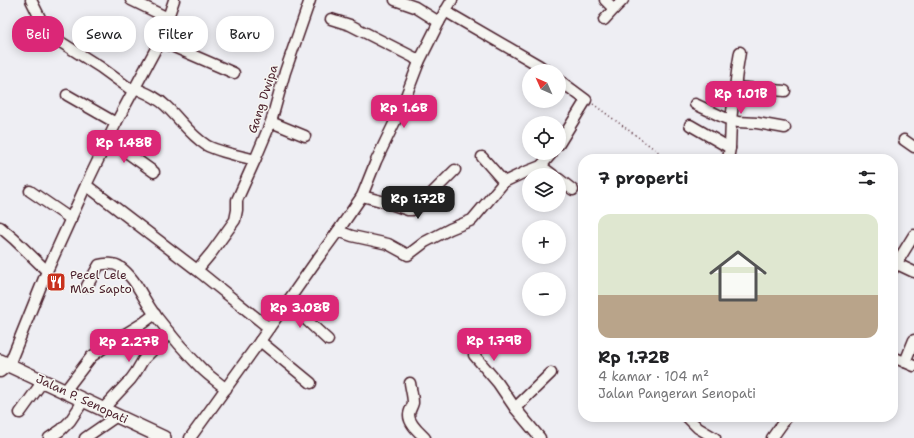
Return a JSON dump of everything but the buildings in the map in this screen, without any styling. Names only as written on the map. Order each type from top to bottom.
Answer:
[{"type":"main road","name":"Jalan P. Senopati","points":[[3,366],[44,381],[163,438]]},
{"type":"street","points":[[30,0],[42,22],[59,41],[134,89],[158,99],[206,145],[256,160]]},
{"type":"street","points":[[131,0],[164,16]]},
{"type":"street","points":[[169,16],[174,0]]},
{"type":"street","name":"Gang Dwipa","points":[[197,270],[236,220],[238,210],[236,200],[256,160],[271,122],[285,72],[310,0]]},
{"type":"street","points":[[395,0],[415,7],[439,22]]},
{"type":"street","points":[[190,438],[362,196],[376,161],[401,109],[419,62],[452,0]]},
{"type":"street","points":[[605,0],[614,9]]},
{"type":"street","points":[[604,20],[622,0]]},
{"type":"street","points":[[445,12],[536,64]]},
{"type":"street","points":[[331,19],[350,25],[413,57],[419,62]]},
{"type":"street","points":[[3,366],[108,139],[154,52]]},
{"type":"street","points":[[185,52],[234,73]]},
{"type":"street","points":[[729,154],[731,120],[740,52]]},
{"type":"street","points":[[566,85],[586,100],[566,133]]},
{"type":"street","points":[[735,87],[785,91]]},
{"type":"street","points":[[67,95],[116,123]]},
{"type":"street","points":[[695,104],[725,118],[738,122],[757,123],[785,128]]},
{"type":"street","points":[[271,122],[305,136]]},
{"type":"street","points":[[690,125],[730,148]]},
{"type":"street","points":[[108,139],[154,172]]},
{"type":"street","points":[[904,140],[914,147]]},
{"type":"street","points":[[482,157],[504,182]]},
{"type":"street","points":[[338,231],[352,236],[388,244],[408,254],[424,242],[472,220],[504,182],[541,166],[546,160]]},
{"type":"street","points":[[362,196],[412,210],[419,206],[455,170]]},
{"type":"street","points":[[566,184],[573,190]]},
{"type":"street","points":[[86,185],[197,270],[269,328]]},
{"type":"street","points":[[30,191],[71,219]]},
{"type":"street","points":[[1,231],[14,239],[47,271]]},
{"type":"street","points":[[898,261],[914,235]]},
{"type":"street","points":[[87,286],[99,265],[104,264],[118,266],[138,286],[155,314],[170,333],[203,370],[226,389]]},
{"type":"street","points":[[898,267],[914,272]]},
{"type":"street","points":[[287,302],[328,340]]},
{"type":"street","points":[[64,391],[91,357],[155,314]]},
{"type":"street","points":[[102,409],[131,379],[148,354],[170,333]]},
{"type":"street","points":[[898,359],[910,364],[914,340]]},
{"type":"street","points":[[260,341],[311,383]]},
{"type":"street","points":[[474,355],[498,383],[515,408],[540,438]]},
{"type":"street","points":[[515,408],[551,373]]},
{"type":"street","points":[[20,413],[44,381]]},
{"type":"street","points":[[410,383],[413,405],[409,413],[410,421],[418,432],[425,438]]},
{"type":"street","points":[[49,438],[61,430],[70,421],[84,400]]},
{"type":"street","points":[[85,438],[117,416]]},
{"type":"street","points":[[692,422],[698,428],[714,438]]},
{"type":"street","points":[[772,438],[783,422]]},
{"type":"path","points":[[586,100],[661,154]]},
{"type":"place","name":"Pecel Lele Mas Sapto","points":[[56,282]]}]
